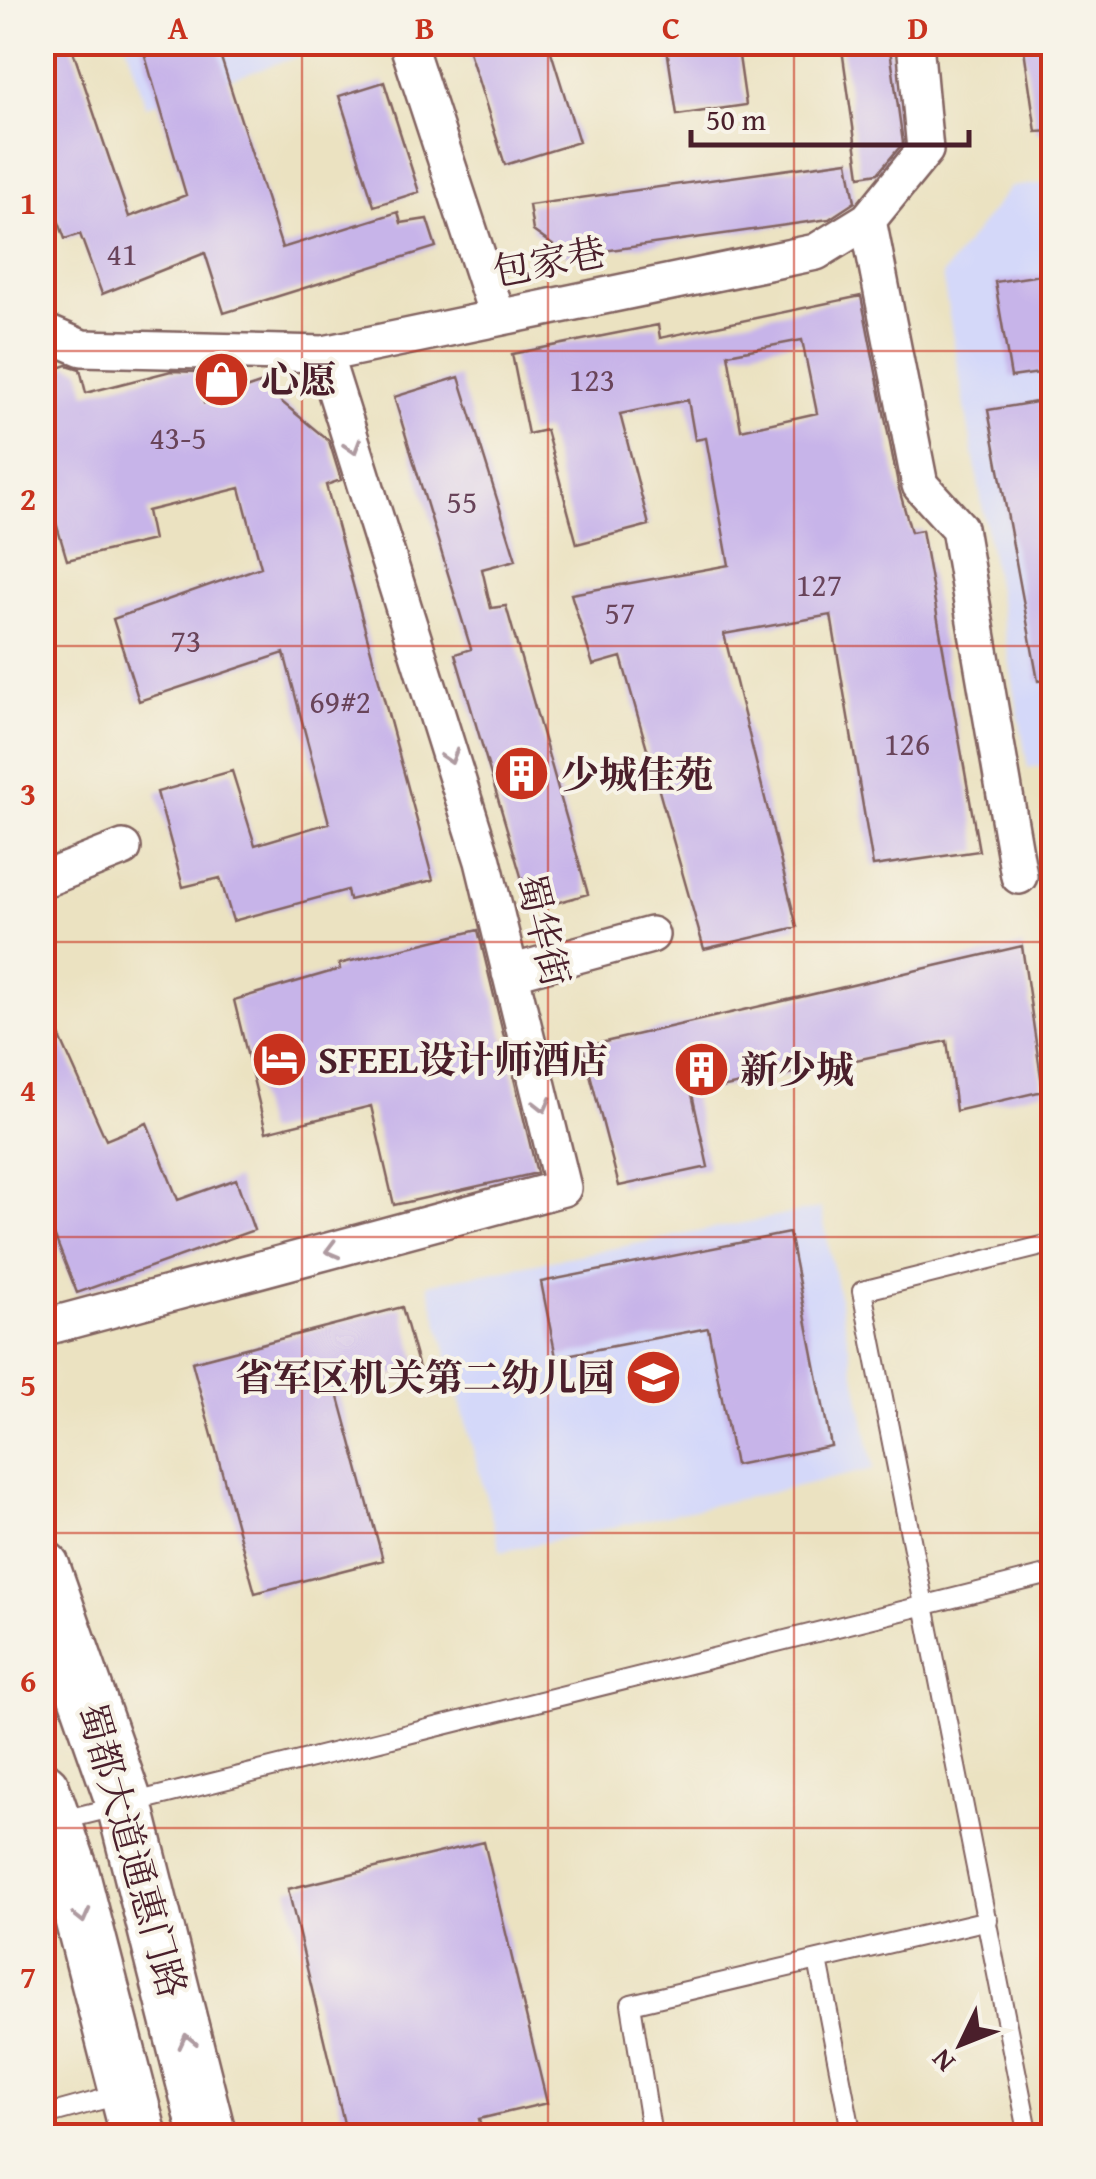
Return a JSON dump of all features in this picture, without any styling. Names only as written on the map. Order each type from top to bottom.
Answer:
[{"type":"main road","name":"蜀都大道通惠门路","points":[[43,1569],[124,1802],[208,2136]]},
{"type":"main road","name":"蜀都大道通惠门路","points":[[48,1806],[71,1873],[133,2115]]},
{"type":"street","points":[[407,42],[497,315]]},
{"type":"street","name":"包家巷","points":[[42,332],[82,348],[324,354],[497,315],[816,252],[868,220],[926,150],[914,42]]},
{"type":"street","points":[[868,220],[920,485],[959,528],[1019,876]]},
{"type":"street","name":"蜀华街","points":[[42,1328],[563,1188],[483,861],[324,354]]},
{"type":"street","points":[[42,880],[123,848]]},
{"type":"street","points":[[510,973],[651,936]]},
{"type":"lane","points":[[1029,2136],[862,1291],[1054,1244]]},
{"type":"lane","points":[[48,1806],[124,1802],[1054,1573]]},
{"type":"lane","points":[[652,2136],[631,2004],[988,1920]]},
{"type":"lane","points":[[818,1960],[852,2136]]},
{"type":"lane","points":[[42,2116],[133,2115]]},
{"type":"shaded area","points":[[319,42],[320,49],[146,106],[126,43]]},
{"type":"shaded area","points":[[1053,182],[1053,763],[1028,768],[942,275],[1010,187]]},
{"type":"shaded area","name":"省军区机关第二幼儿园","points":[[821,1208],[874,1469],[501,1552],[428,1284]]},
{"type":"building","points":[[42,42],[70,42],[129,217],[186,195],[141,42],[216,42],[282,248],[398,212],[401,223],[427,219],[436,247],[224,313],[205,253],[102,294],[80,234],[65,239],[42,176]]},
{"type":"building","points":[[466,42],[548,42],[579,142],[505,165]]},
{"type":"building","points":[[666,42],[737,42],[746,105],[677,115]]},
{"type":"building","points":[[841,42],[889,42],[903,143],[878,173],[860,176]]},
{"type":"building","points":[[1023,42],[1054,42],[1054,131],[1036,132]]},
{"type":"building","points":[[384,82],[419,192],[374,206],[339,96]]},
{"type":"building","points":[[848,161],[855,202],[829,219],[568,256],[533,231],[529,205]]},
{"type":"building","points":[[1054,273],[1054,371],[1011,377],[995,282]]},
{"type":"building","points":[[861,296],[899,489],[911,532],[922,530],[979,851],[873,866],[831,615],[724,634],[797,927],[704,949],[621,657],[593,665],[571,594],[729,565],[706,438],[695,440],[688,400],[620,414],[649,525],[577,544],[546,430],[528,434],[512,354],[658,325],[660,338]],"holes":[[[802,340],[817,413],[741,430],[728,354]]]},
{"type":"building","points":[[67,365],[80,369],[86,393],[171,371],[197,372],[204,403],[260,384],[329,441],[341,480],[326,485],[433,880],[349,900],[347,890],[233,921],[220,878],[183,887],[157,792],[232,771],[255,845],[329,823],[284,653],[139,701],[113,619],[261,567],[240,488],[147,511],[153,540],[67,560],[42,475],[42,374]]},
{"type":"building","points":[[459,377],[516,560],[482,569],[491,608],[506,606],[588,894],[531,910],[455,654],[471,649],[394,397]]},
{"type":"building","points":[[1042,401],[1054,464],[1054,680],[1038,681],[988,410]]},
{"type":"building","points":[[478,930],[537,1173],[394,1205],[371,1106],[266,1132],[234,1000],[340,969],[339,964]]},
{"type":"building","name":"新少城","points":[[1022,946],[1043,1091],[956,1111],[947,1041],[692,1094],[708,1167],[619,1186],[583,1047]]},
{"type":"building","points":[[42,997],[106,1140],[147,1123],[178,1200],[236,1179],[254,1230],[77,1293],[42,1204]]},
{"type":"building","points":[[789,1233],[831,1446],[735,1465],[708,1328],[556,1357],[541,1282]]},
{"type":"building","points":[[402,1307],[419,1368],[337,1390],[383,1560],[255,1593],[192,1362]]},
{"type":"building","points":[[484,1842],[547,2103],[479,2119],[483,2136],[347,2136],[288,1889]]},
{"type":"place","name":"心愿","points":[[222,379]]},
{"type":"place","name":"少城佳苑","points":[[522,774]]},
{"type":"place","name":"SFEEL设计师酒店","points":[[279,1059]]},
{"type":"place","name":"新少城","points":[[701,1069]]},
{"type":"place","name":"省军区机关第二幼儿园","points":[[654,1377]]}]
